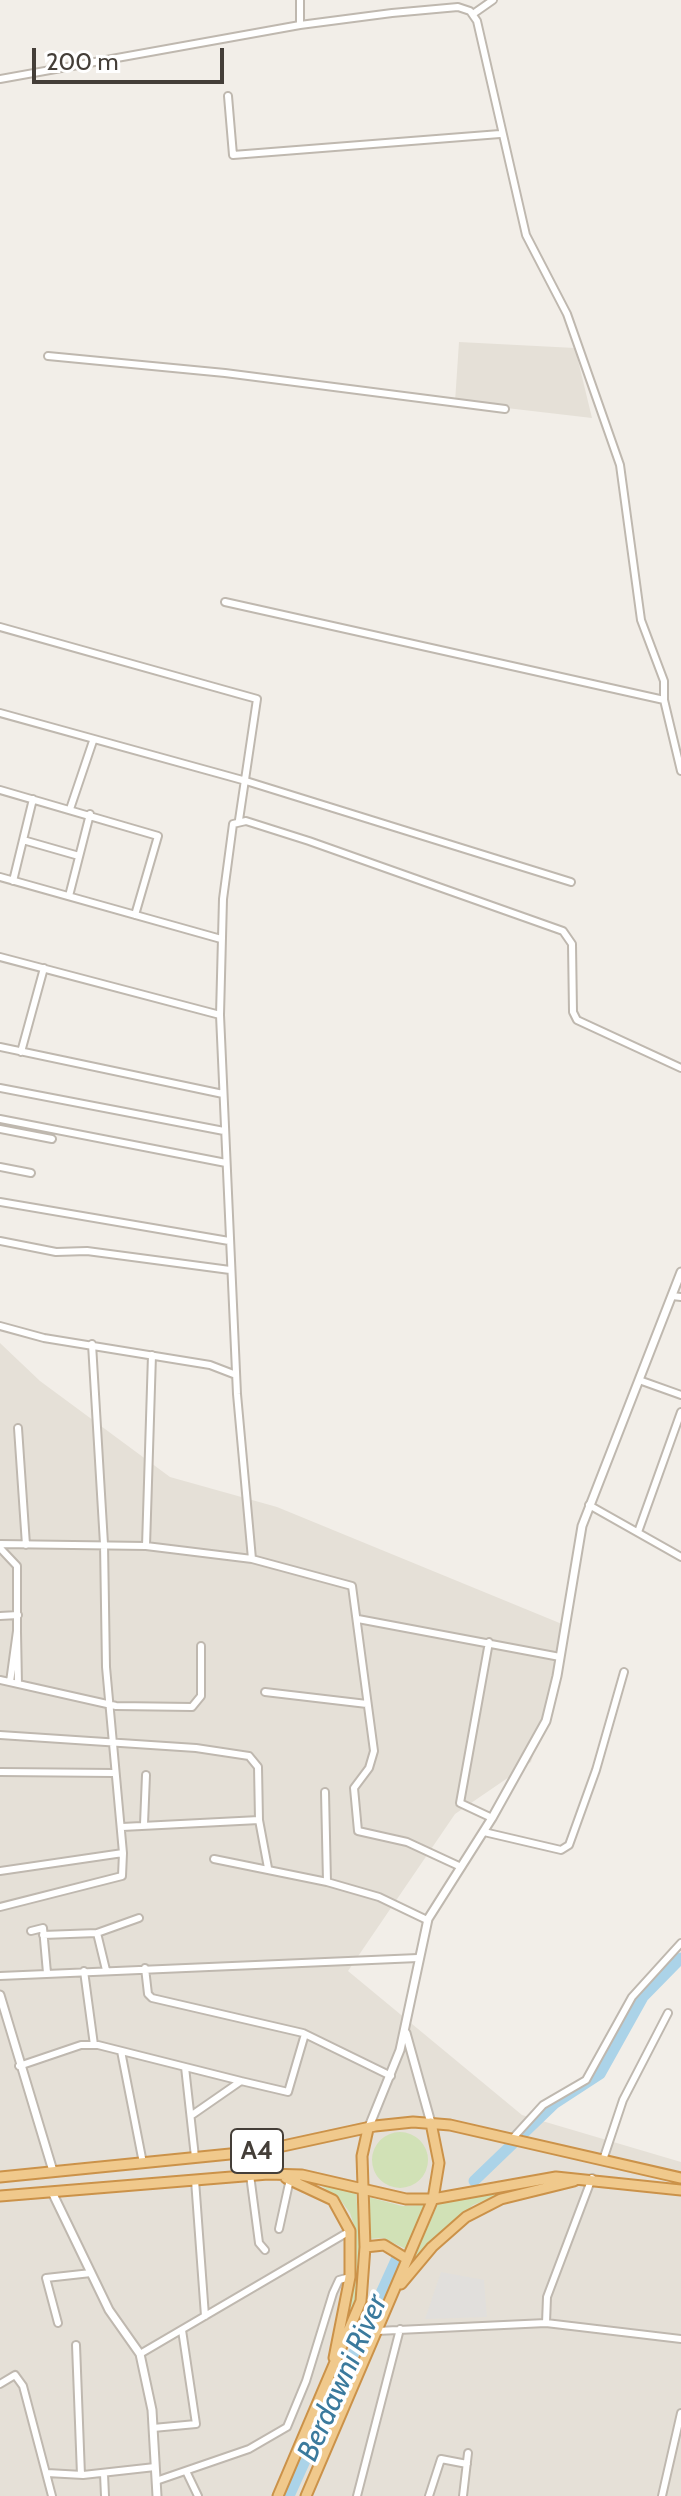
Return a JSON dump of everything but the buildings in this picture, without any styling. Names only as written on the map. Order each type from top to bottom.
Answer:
[{"type":"highway","name":"A4","points":[[0,2177],[281,2148],[368,2129],[431,2123],[511,2140]]},
{"type":"highway","points":[[306,2496],[433,2199],[439,2163],[431,2123]]},
{"type":"highway","points":[[278,2496],[361,2301],[365,2247],[362,2156],[368,2129]]},
{"type":"highway","points":[[511,2140],[681,2178]]},
{"type":"highway","points":[[74,2169],[75,2189]]},
{"type":"highway","points":[[30,2173],[33,2193]]},
{"type":"highway","name":"A4","points":[[0,2196],[252,2175],[302,2175],[406,2199],[433,2199],[531,2179],[589,2178],[681,2190]]},
{"type":"highway","points":[[252,2175],[290,2179],[333,2200],[350,2231],[350,2277],[331,2377]]},
{"type":"highway","points":[[388,2304],[425,2254],[466,2217],[501,2199],[589,2178]]},
{"type":"highway","points":[[365,2247],[384,2245],[407,2259]]},
{"type":"street","points":[[300,0],[300,25]]},
{"type":"street","points":[[476,0],[477,21],[500,134],[526,235],[567,314],[616,451],[625,486],[641,620],[661,670],[664,700],[681,771]]},
{"type":"street","points":[[476,12],[493,0]]},
{"type":"street","points":[[0,79],[300,25],[458,7],[476,12]]},
{"type":"street","points":[[228,96],[233,155],[500,134]]},
{"type":"street","points":[[48,356],[225,373],[505,409]]},
{"type":"street","points":[[225,602],[664,700]]},
{"type":"street","points":[[0,627],[257,699],[239,820],[232,826],[229,844],[221,939],[220,1015],[236,1375],[252,1559]]},
{"type":"street","points":[[0,713],[246,781],[462,845],[571,882]]},
{"type":"street","points":[[70,809],[93,741]]},
{"type":"street","points":[[0,790],[158,836],[135,915]]},
{"type":"street","points":[[13,881],[33,799]]},
{"type":"street","points":[[69,896],[90,814]]},
{"type":"street","points":[[239,820],[309,841],[563,931],[572,944],[573,1012],[577,1020],[681,1068]]},
{"type":"street","points":[[23,840],[79,856]]},
{"type":"street","points":[[0,877],[221,939]]},
{"type":"street","points":[[0,957],[220,1015]]},
{"type":"street","points":[[21,1052],[44,968]]},
{"type":"street","points":[[0,1047],[223,1094]]},
{"type":"street","points":[[0,1088],[224,1131]]},
{"type":"street","points":[[0,1119],[226,1163]]},
{"type":"street","points":[[0,1129],[52,1139]]},
{"type":"street","points":[[0,1167],[31,1173]]},
{"type":"street","points":[[0,1202],[229,1241]]},
{"type":"street","points":[[0,1241],[56,1252],[87,1251],[230,1270]]},
{"type":"street","points":[[368,2129],[391,2076],[405,2031],[427,1920],[484,1832],[540,1735],[560,1657],[577,1546],[589,1505],[639,1380],[677,1296],[681,1272]]},
{"type":"street","points":[[0,1326],[44,1338],[210,1365],[236,1375]]},
{"type":"street","points":[[0,1907],[125,1873],[106,1667],[104,1544],[92,1344]]},
{"type":"street","points":[[146,1546],[152,1355]]},
{"type":"street","points":[[639,1380],[681,1395]]},
{"type":"street","points":[[638,1532],[681,1412]]},
{"type":"street","points":[[18,1428],[26,1545]]},
{"type":"street","points":[[589,1505],[681,1557]]},
{"type":"street","points":[[0,1546],[146,1546],[252,1559],[349,1584],[355,1592],[374,1751],[369,1768],[354,1788],[358,1831],[407,1842],[461,1867]]},
{"type":"street","points":[[0,1546],[17,1566],[14,1683]]},
{"type":"street","points":[[0,1616],[18,1615]]},
{"type":"street","points":[[358,1619],[560,1657]]},
{"type":"street","points":[[489,1642],[460,1803],[492,1818]]},
{"type":"street","points":[[0,1680],[110,1704],[183,1708],[197,1704],[201,1696],[201,1646]]},
{"type":"street","points":[[484,1832],[561,1850],[569,1845],[596,1770],[624,1672]]},
{"type":"street","points":[[265,1692],[367,1704]]},
{"type":"street","points":[[0,1735],[196,1748],[249,1756],[258,1767],[259,1820],[268,1868]]},
{"type":"street","points":[[0,1772],[114,1773]]},
{"type":"street","points":[[144,1824],[146,1775]]},
{"type":"street","points":[[325,1792],[327,1882]]},
{"type":"street","points":[[122,1827],[259,1820]]},
{"type":"street","points":[[0,1871],[123,1853]]},
{"type":"street","points":[[214,1859],[327,1882],[379,1897],[427,1920]]},
{"type":"street","points":[[43,1935],[97,1933],[139,1918]]},
{"type":"street","points":[[31,1931],[43,1928],[47,1973]]},
{"type":"street","points":[[97,1933],[106,1970]]},
{"type":"street","points":[[511,2140],[543,2105],[586,2080],[632,1997],[681,1943]]},
{"type":"street","points":[[0,1976],[418,1958]]},
{"type":"street","points":[[145,1968],[148,1994],[152,1998],[305,2034],[391,2076]]},
{"type":"street","points":[[84,1971],[94,2045]]},
{"type":"street","points":[[0,1995],[53,2171]]},
{"type":"street","points":[[603,2160],[623,2100],[668,2013]]},
{"type":"street","points":[[405,2031],[431,2123]]},
{"type":"street","points":[[19,2066],[81,2045],[94,2045],[288,2092],[305,2034]]},
{"type":"street","points":[[121,2051],[143,2163]]},
{"type":"street","points":[[185,2067],[195,2157]]},
{"type":"street","points":[[192,2115],[241,2081]]},
{"type":"street","points":[[252,2175],[259,2243],[265,2250]]},
{"type":"street","points":[[546,2323],[547,2297],[589,2178]]},
{"type":"street","points":[[195,2179],[205,2316]]},
{"type":"street","points":[[279,2229],[290,2179]]},
{"type":"street","points":[[52,2192],[115,2321],[140,2354],[148,2382],[157,2496]]},
{"type":"street","points":[[140,2354],[350,2231]]},
{"type":"street","points":[[58,2323],[46,2278],[91,2273]]},
{"type":"street","points":[[156,2481],[249,2449],[287,2427],[306,2381],[333,2293],[339,2280],[350,2277]]},
{"type":"street","points":[[383,2316],[398,2328]]},
{"type":"street","points":[[377,2331],[546,2323],[681,2339]]},
{"type":"street","points":[[357,2496],[398,2328]]},
{"type":"street","points":[[153,2428],[196,2424],[182,2330]]},
{"type":"street","points":[[76,2345],[81,2475]]},
{"type":"street","points":[[0,2384],[15,2375],[23,2386],[52,2496]]},
{"type":"street","points":[[662,2496],[681,2413]]},
{"type":"street","points":[[463,2496],[468,2453]]},
{"type":"street","points":[[429,2496],[441,2459],[467,2464]]},
{"type":"street","points":[[47,2473],[104,2474],[155,2467]]},
{"type":"street","points":[[186,2471],[198,2496]]},
{"type":"street","points":[[104,2474],[105,2496]]},
{"type":"shaded area","points":[[459,342],[575,348],[592,418],[455,402]]},
{"type":"shaded area","points":[[0,1343],[40,1381],[170,1477],[277,1507],[562,1624],[550,1697],[531,1762],[455,1814],[348,1971],[522,2115],[681,2162],[681,2496],[0,2496]]},
{"type":"shaded area","points":[[441,2272],[484,2280],[487,2317],[425,2319]]},
{"type":"green space","points":[[400,2132],[420,2140],[428,2160],[420,2180],[400,2188],[380,2180],[372,2160],[380,2140]]},
{"type":"green space","points":[[310,2178],[356,2193],[361,2251],[358,2291],[346,2329],[356,2273],[356,2231],[350,2213],[339,2198]]},
{"type":"green space","points":[[533,2181],[473,2205],[412,2262],[438,2204]]},
{"type":"green space","points":[[368,2197],[402,2206],[426,2205],[406,2249],[383,2238],[368,2239]]},
{"type":"waterway","name":"Berdawni River","points":[[474,2181],[554,2104],[600,2074],[643,1997],[681,1958]]},
{"type":"waterway","name":"Berdawni River","points":[[289,2496],[396,2260]]}]
